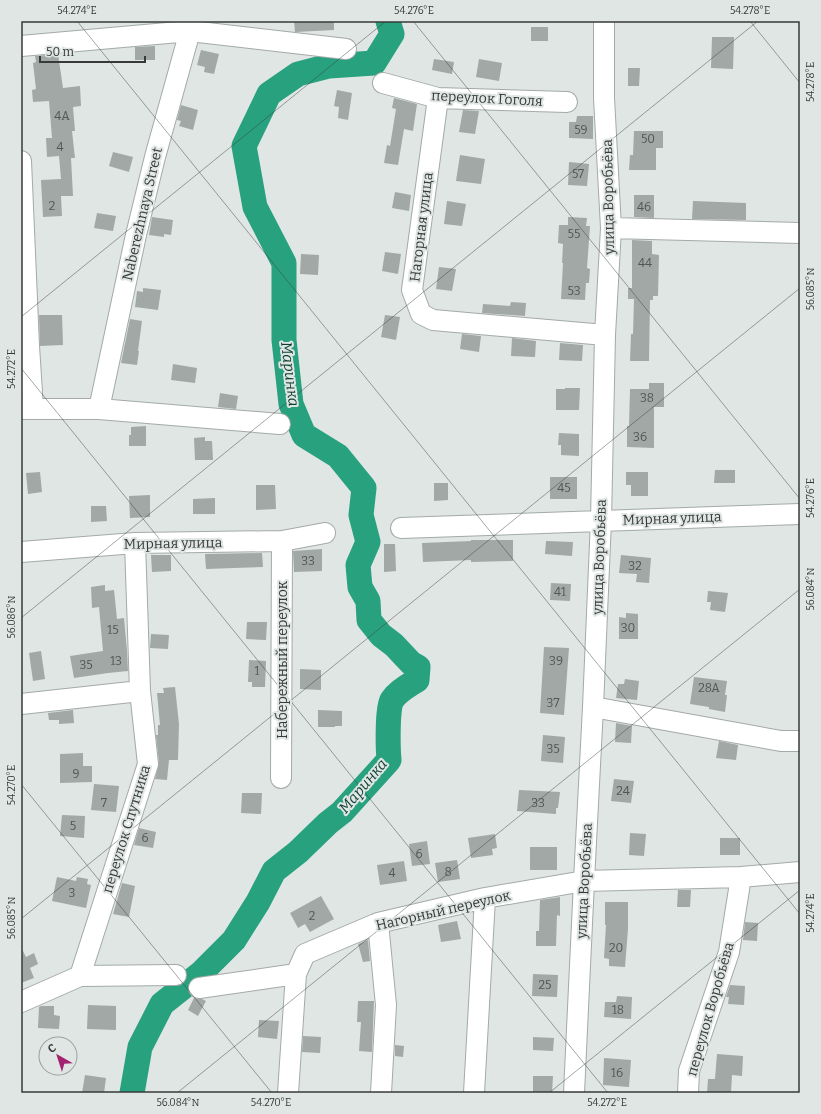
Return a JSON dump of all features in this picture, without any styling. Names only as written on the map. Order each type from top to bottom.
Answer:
[{"type":"street","name":"улица Воробьёва","points":[[574,1093],[593,707],[605,335],[611,228],[604,98],[604,21]]},
{"type":"street","points":[[21,46],[191,26],[346,49]]},
{"type":"street","name":"Naberezhnaya Street","points":[[99,409],[136,235],[155,157],[191,26]]},
{"type":"street","name":"переулок Гоголя","points":[[383,83],[438,98],[567,102]]},
{"type":"street","name":"Нагорная улица","points":[[438,98],[412,290],[421,314],[433,320],[605,335]]},
{"type":"street","points":[[21,161],[27,408],[99,409],[280,424]]},
{"type":"street","points":[[611,228],[800,232]]},
{"type":"street","name":"Мирная улица","points":[[401,528],[800,514]]},
{"type":"street","name":"Мирная улица","points":[[21,552],[135,543],[282,541],[325,532]]},
{"type":"street","name":"Набережный переулок","points":[[281,778],[282,541]]},
{"type":"street","name":"переулок Спутника","points":[[80,976],[148,764],[140,691],[135,543]]},
{"type":"street","points":[[21,704],[140,691]]},
{"type":"street","points":[[593,707],[781,741],[800,741]]},
{"type":"street","name":"Нагорный переулок","points":[[296,974],[305,954],[378,923],[485,898],[584,880],[741,877],[800,872]]},
{"type":"street","name":"переулок Воробьёва","points":[[688,1093],[689,1071],[729,952],[741,877]]},
{"type":"street","points":[[474,1093],[485,898]]},
{"type":"street","points":[[378,923],[386,1005],[381,1093]]},
{"type":"street","points":[[21,1002],[80,976],[176,974]]},
{"type":"street","points":[[199,988],[296,974],[288,1093]]},
{"type":"building","points":[[294,21],[334,21],[334,30],[295,32]]},
{"type":"building","points":[[531,27],[548,27],[548,41],[531,41]]},
{"type":"building","points":[[712,37],[734,37],[733,69],[711,68]]},
{"type":"building","points":[[155,46],[155,60],[135,60],[135,47]]},
{"type":"building","points":[[201,50],[219,54],[214,74],[204,72],[205,67],[197,65]]},
{"type":"building","points":[[58,54],[63,88],[80,86],[81,106],[73,107],[75,131],[72,131],[75,158],[71,158],[73,196],[61,196],[62,216],[43,217],[41,180],[61,179],[59,156],[47,157],[46,138],[52,138],[49,101],[33,102],[32,90],[36,89],[33,63],[36,62],[35,56]]},
{"type":"building","points":[[434,59],[454,62],[452,74],[432,70]]},
{"type":"building","points":[[479,59],[502,63],[499,81],[476,77]]},
{"type":"building","points":[[628,68],[640,68],[639,86],[628,86]]},
{"type":"building","points":[[337,90],[352,93],[348,120],[338,118],[339,107],[334,106]]},
{"type":"building","points":[[394,98],[417,104],[413,131],[404,129],[398,165],[384,163],[387,145],[390,146],[396,109],[392,108]]},
{"type":"building","points":[[181,105],[198,110],[193,130],[179,126],[181,121],[177,120]]},
{"type":"building","points":[[463,110],[479,111],[475,134],[459,132]]},
{"type":"building","points":[[577,116],[593,116],[593,139],[569,138],[569,122],[576,122]]},
{"type":"building","points":[[634,131],[663,131],[663,148],[656,148],[656,170],[629,170],[630,155],[633,155]]},
{"type":"building","points":[[113,152],[133,157],[129,172],[109,166]]},
{"type":"building","points":[[460,155],[485,159],[481,184],[456,181]]},
{"type":"building","points":[[569,162],[589,164],[587,186],[568,185]]},
{"type":"building","points":[[395,192],[411,195],[409,211],[392,208]]},
{"type":"building","points":[[634,195],[654,195],[654,218],[634,217]]},
{"type":"building","points":[[447,201],[466,204],[462,226],[444,224]]},
{"type":"building","points":[[693,201],[746,203],[746,220],[692,219]]},
{"type":"building","points":[[97,213],[116,216],[113,231],[94,228]]},
{"type":"building","points":[[152,217],[173,220],[171,235],[164,234],[164,237],[149,235]]},
{"type":"building","points":[[568,217],[587,218],[586,226],[590,226],[587,268],[590,269],[589,283],[586,283],[585,300],[561,299],[563,244],[558,243],[559,225],[568,225]]},
{"type":"building","points":[[632,240],[652,241],[652,254],[659,255],[658,296],[653,296],[653,300],[650,300],[649,361],[630,361],[631,334],[633,334],[634,299],[628,299],[628,288],[632,288]]},
{"type":"building","points":[[385,252],[401,254],[398,274],[382,271]]},
{"type":"building","points":[[301,254],[319,255],[318,275],[300,274]]},
{"type":"building","points":[[439,267],[456,269],[452,291],[436,289]]},
{"type":"building","points":[[143,288],[161,290],[158,310],[135,307],[137,291],[143,292]]},
{"type":"building","points":[[511,302],[526,303],[525,316],[482,313],[483,304],[510,306]]},
{"type":"building","points":[[39,315],[62,315],[63,345],[40,346]]},
{"type":"building","points":[[385,315],[400,317],[396,340],[381,337]]},
{"type":"building","points":[[130,319],[142,321],[137,365],[121,363]]},
{"type":"building","points":[[462,334],[481,336],[479,352],[460,349]]},
{"type":"building","points":[[512,338],[536,341],[535,357],[511,356]]},
{"type":"building","points":[[560,343],[583,345],[582,361],[559,360]]},
{"type":"building","points":[[173,364],[197,368],[195,383],[171,380]]},
{"type":"building","points":[[649,383],[664,383],[664,407],[654,407],[654,448],[627,447],[630,389],[649,389]]},
{"type":"building","points":[[580,388],[579,410],[556,410],[556,389]]},
{"type":"building","points":[[220,393],[238,396],[236,409],[218,407]]},
{"type":"building","points":[[146,426],[146,446],[129,446],[131,427]]},
{"type":"building","points":[[559,433],[579,434],[579,456],[561,455],[561,445],[558,445]]},
{"type":"building","points":[[205,437],[205,441],[212,441],[213,460],[195,460],[194,438]]},
{"type":"building","points":[[715,470],[735,470],[735,483],[714,483]]},
{"type":"building","points":[[40,472],[42,492],[28,494],[26,473]]},
{"type":"building","points":[[626,472],[648,472],[648,496],[631,496],[631,485],[626,485]]},
{"type":"building","points":[[550,477],[577,477],[577,499],[550,499]]},
{"type":"building","points":[[434,483],[448,483],[448,500],[434,501]]},
{"type":"building","points":[[256,485],[275,485],[276,509],[256,510]]},
{"type":"building","points":[[150,495],[150,517],[130,518],[129,496]]},
{"type":"building","points":[[215,498],[215,514],[193,514],[193,499]]},
{"type":"building","points":[[91,506],[106,506],[107,521],[91,522]]},
{"type":"building","points":[[471,540],[513,540],[513,561],[471,562],[471,560],[423,562],[422,543]]},
{"type":"building","points":[[546,541],[573,542],[572,556],[545,554]]},
{"type":"building","points":[[384,544],[395,544],[396,571],[384,572]]},
{"type":"building","points":[[322,549],[322,571],[294,572],[293,551]]},
{"type":"building","points":[[262,553],[263,567],[206,569],[205,554]]},
{"type":"building","points":[[151,555],[171,555],[171,571],[152,572]]},
{"type":"building","points":[[621,555],[651,558],[649,583],[636,582],[637,574],[619,573]]},
{"type":"building","points":[[551,583],[571,584],[570,601],[550,600]]},
{"type":"building","points":[[105,585],[105,591],[114,590],[117,619],[124,618],[128,671],[74,678],[70,656],[103,651],[99,607],[92,608],[91,587]]},
{"type":"building","points":[[708,591],[728,593],[725,612],[710,610],[711,602],[707,602]]},
{"type":"building","points":[[626,613],[638,614],[638,639],[619,639],[619,617],[626,618]]},
{"type":"building","points":[[247,622],[267,622],[266,640],[246,639]]},
{"type":"building","points":[[151,634],[169,635],[168,649],[150,648]]},
{"type":"building","points":[[544,647],[569,648],[564,715],[540,713]]},
{"type":"building","points":[[41,651],[45,679],[33,681],[29,653]]},
{"type":"building","points":[[249,660],[266,661],[265,687],[252,687],[252,682],[248,682]]},
{"type":"building","points":[[300,669],[321,670],[321,690],[300,689]]},
{"type":"building","points":[[694,677],[727,681],[725,712],[709,709],[709,707],[690,704]]},
{"type":"building","points":[[625,679],[639,681],[637,700],[616,698],[618,684],[624,684]]},
{"type":"building","points":[[175,687],[179,724],[178,760],[169,760],[167,780],[155,779],[159,763],[156,735],[158,735],[158,725],[160,725],[157,693],[164,693],[163,688]]},
{"type":"building","points":[[73,710],[74,723],[59,724],[59,720],[49,720],[48,713]]},
{"type":"building","points":[[318,710],[342,711],[342,726],[318,727]]},
{"type":"building","points":[[616,723],[632,726],[631,743],[615,742]]},
{"type":"building","points":[[543,735],[565,737],[563,763],[541,761]]},
{"type":"building","points":[[719,741],[738,745],[736,760],[716,758]]},
{"type":"building","points":[[83,753],[83,766],[92,766],[92,782],[60,783],[60,754]]},
{"type":"building","points":[[614,779],[634,781],[631,803],[611,801]]},
{"type":"building","points":[[94,784],[119,786],[116,812],[91,810]]},
{"type":"building","points":[[519,790],[560,792],[556,814],[517,811]]},
{"type":"building","points":[[242,793],[262,793],[261,814],[241,813]]},
{"type":"building","points":[[62,815],[85,816],[84,838],[60,836]]},
{"type":"building","points":[[139,828],[156,832],[153,848],[134,845]]},
{"type":"building","points":[[630,833],[646,834],[644,856],[629,855]]},
{"type":"building","points":[[495,834],[497,848],[492,849],[493,855],[471,858],[468,838]]},
{"type":"building","points":[[720,838],[740,838],[740,855],[720,855]]},
{"type":"building","points":[[427,841],[430,864],[412,866],[409,844]]},
{"type":"building","points":[[530,847],[557,847],[557,870],[530,870]]},
{"type":"building","points":[[457,860],[460,879],[438,882],[435,863]]},
{"type":"building","points":[[404,861],[407,881],[380,885],[377,865]]},
{"type":"building","points":[[57,877],[76,881],[77,877],[88,879],[87,884],[91,885],[86,908],[52,901]]},
{"type":"building","points":[[122,883],[135,886],[129,917],[113,914]]},
{"type":"building","points":[[678,890],[691,890],[690,907],[677,907]]},
{"type":"building","points":[[321,896],[334,919],[310,932],[305,924],[298,928],[290,913]]},
{"type":"building","points":[[560,897],[560,916],[557,915],[556,946],[536,946],[536,931],[539,931],[540,900]]},
{"type":"building","points":[[605,902],[628,902],[628,929],[625,967],[609,966],[609,959],[604,958],[606,925]]},
{"type":"building","points":[[457,921],[461,939],[441,942],[438,925]]},
{"type":"building","points":[[745,922],[758,923],[757,941],[743,940]]},
{"type":"building","points":[[368,940],[370,961],[363,962],[358,944]]},
{"type":"building","points":[[21,947],[26,957],[34,953],[38,964],[30,968],[34,978],[21,983]]},
{"type":"building","points":[[533,974],[558,975],[557,997],[532,996]]},
{"type":"building","points":[[730,985],[745,986],[744,1005],[728,1004],[729,997],[726,997]]},
{"type":"building","points":[[617,996],[632,997],[631,1019],[604,1017],[605,1002],[616,1002]]},
{"type":"building","points":[[194,998],[206,1001],[198,1016],[188,1010]]},
{"type":"building","points":[[358,1001],[374,1001],[372,1052],[359,1051],[361,1022],[357,1022]]},
{"type":"building","points":[[88,1005],[116,1006],[116,1030],[87,1029]]},
{"type":"building","points":[[54,1006],[54,1015],[60,1016],[59,1029],[38,1028],[39,1007]]},
{"type":"building","points":[[259,1020],[279,1021],[277,1039],[258,1037]]},
{"type":"building","points":[[303,1036],[321,1037],[320,1053],[302,1052]]},
{"type":"building","points":[[533,1037],[554,1038],[553,1051],[533,1050]]},
{"type":"building","points":[[395,1045],[404,1046],[403,1057],[395,1056]]},
{"type":"building","points":[[717,1054],[743,1056],[742,1076],[732,1075],[731,1093],[707,1093],[708,1079],[715,1079]]},
{"type":"building","points":[[604,1058],[631,1060],[629,1087],[603,1085]]},
{"type":"building","points":[[85,1075],[106,1078],[104,1093],[82,1093]]},
{"type":"building","points":[[533,1076],[553,1076],[552,1093],[533,1092]]},
{"type":"waterway","name":"Маринка","points":[[132,1093],[140,1047],[162,1004],[201,973],[234,940],[258,902],[274,871],[298,852],[328,823],[342,812],[389,760],[388,728],[390,704],[397,694],[417,680],[418,667],[411,663],[394,645],[381,635],[369,620],[368,601],[360,587],[358,565],[368,542],[361,515],[364,488],[338,456],[304,435],[291,404],[284,340],[284,263],[255,207],[244,146],[269,94],[298,74],[329,66],[374,63],[392,34],[388,21]]}]
